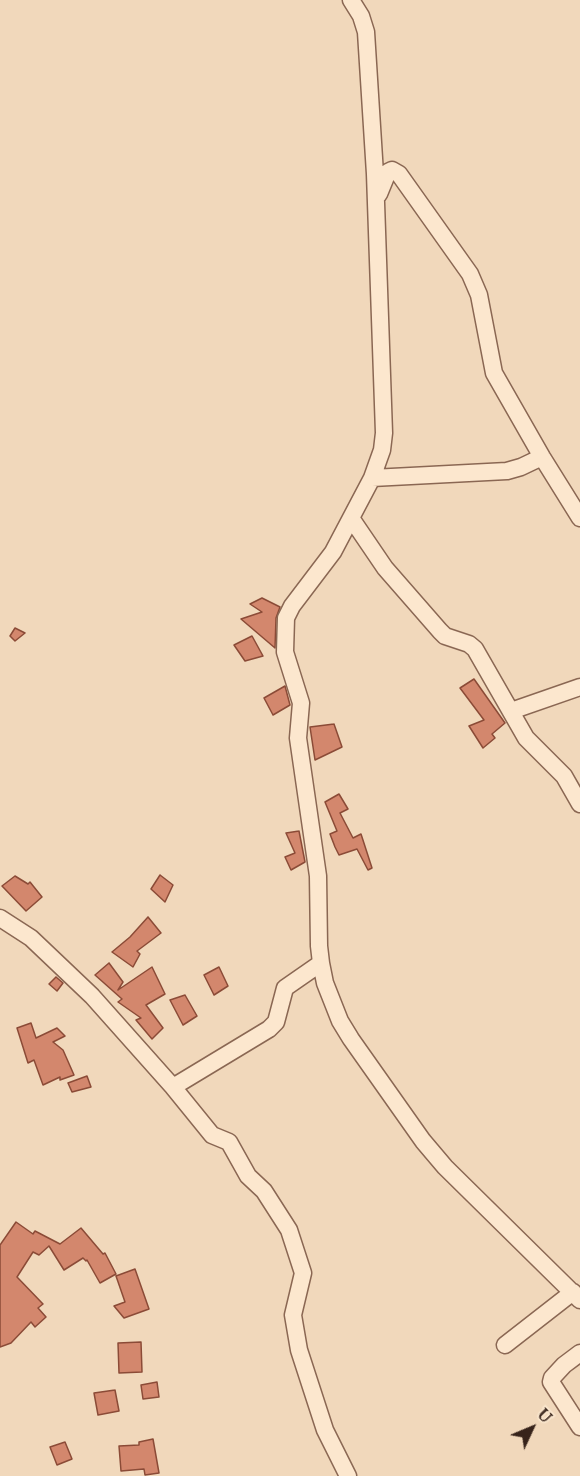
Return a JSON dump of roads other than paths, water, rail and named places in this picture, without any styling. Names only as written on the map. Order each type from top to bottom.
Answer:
[{"type":"street","points":[[351,0],[361,16],[366,32],[376,200],[384,433],[382,450],[372,478],[351,518],[328,559],[288,612],[284,644],[286,660],[301,703],[298,738],[318,876],[321,963],[328,992],[340,1021],[423,1141],[445,1167],[576,1296],[505,1345]]},
{"type":"street","points":[[376,200],[386,175],[392,170],[395,171],[471,274],[479,295],[495,373],[542,457],[580,518]]},
{"type":"street","points":[[372,478],[507,471],[542,457]]},
{"type":"street","points":[[351,518],[386,568],[440,631],[445,636],[469,644],[475,649],[530,743],[564,776],[580,804]]},
{"type":"street","points":[[511,711],[580,687]]},
{"type":"street","points":[[0,918],[31,938],[99,1003],[212,1135],[229,1142],[245,1172],[264,1191],[291,1233],[303,1273],[292,1315],[299,1350],[325,1430],[348,1476]]},
{"type":"street","points":[[173,1087],[269,1029],[276,1022],[285,988],[321,963]]},
{"type":"street","points":[[580,1353],[569,1360],[551,1380],[580,1427]]}]
